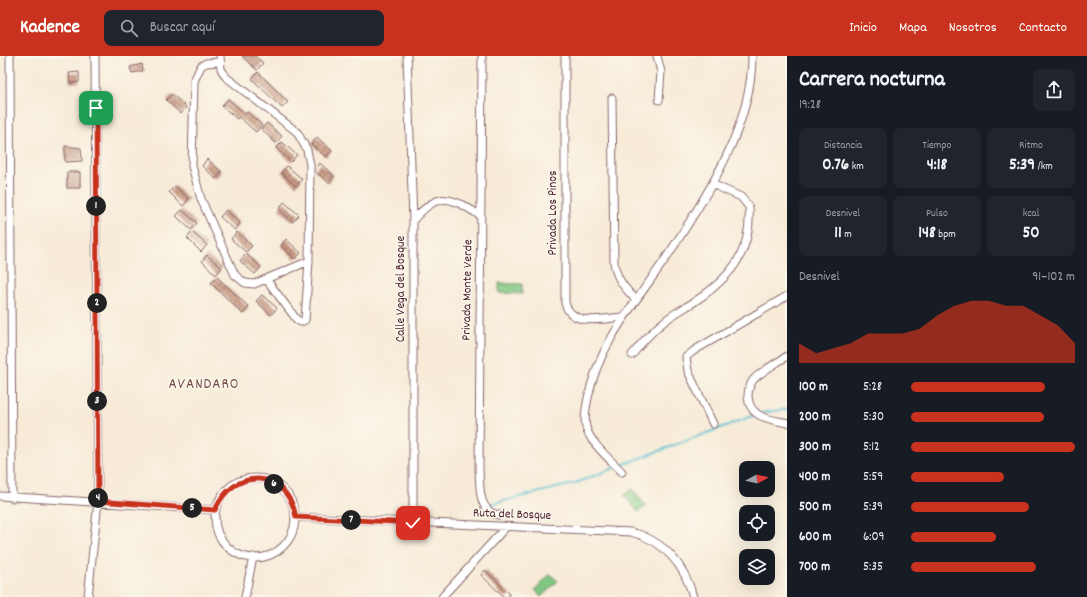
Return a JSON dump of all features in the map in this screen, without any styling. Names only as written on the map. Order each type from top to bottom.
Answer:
[{"type":"street","points":[[10,56],[12,498]]},
{"type":"street","points":[[88,597],[98,501],[95,56]]},
{"type":"street","name":"Calle Vega del Bosque","points":[[407,56],[413,220],[413,523]]},
{"type":"street","name":"Privada Monte Verde","points":[[482,56],[478,445],[480,486],[485,507],[489,512],[499,515]]},
{"type":"street","name":"Privada Los Pinos","points":[[565,56],[565,303],[570,314],[580,320],[624,317]]},
{"type":"street","points":[[657,56],[661,72],[659,100]]},
{"type":"street","points":[[622,472],[591,438],[585,426],[585,416],[595,368],[635,299],[664,260],[712,184],[744,110],[751,83],[752,56]]},
{"type":"street","points":[[266,279],[297,320],[301,322],[305,320],[310,261],[310,166],[304,142],[297,132],[226,77],[221,69],[220,59],[206,63],[201,66],[194,81],[194,175],[201,199],[235,275],[241,281],[249,284],[266,279],[310,261]]},
{"type":"street","points":[[612,98],[614,262],[621,283],[635,299]]},
{"type":"street","points":[[632,355],[655,329],[707,292],[727,275],[740,259],[747,233],[748,207],[741,198],[712,184]]},
{"type":"street","points":[[413,220],[428,205],[434,201],[443,199],[452,201],[481,216]]},
{"type":"street","points":[[713,424],[688,371],[686,357],[695,350],[787,296]]},
{"type":"street","points":[[787,356],[756,378],[750,387],[748,394],[749,402],[754,412],[767,418],[787,423]]},
{"type":"street","points":[[253,479],[266,480],[283,489],[294,505],[296,517],[293,534],[283,547],[267,556],[253,557],[239,554],[229,549],[221,541],[215,526],[215,510],[220,498],[229,489],[240,482],[253,479]]},
{"type":"street","points":[[0,496],[12,498],[98,501],[215,510]]},
{"type":"street","name":"Ruta del Bosque","points":[[296,517],[506,527],[619,530],[640,534],[652,539],[671,555],[686,580],[693,597]]},
{"type":"street","points":[[442,597],[506,527]]},
{"type":"street","points":[[245,597],[253,557]]},
{"type":"green space","points":[[499,283],[522,284],[522,294],[499,293]]},
{"type":"green space","points":[[633,489],[646,506],[638,512],[624,495]]},
{"type":"green space","points":[[550,574],[558,581],[541,597],[535,590]]},
{"type":"building","points":[[242,56],[255,56],[263,63],[257,70]]},
{"type":"building","points":[[142,64],[143,71],[132,73],[130,67]]},
{"type":"building","points":[[79,72],[79,82],[70,83],[69,73]]},
{"type":"building","points":[[258,72],[288,102],[282,108],[252,79]]},
{"type":"building","points":[[172,94],[186,107],[181,114],[166,100]]},
{"type":"building","points":[[228,99],[245,114],[247,112],[262,125],[256,132],[239,117],[237,119],[222,106]]},
{"type":"building","points":[[267,123],[282,136],[276,143],[261,129]]},
{"type":"building","points":[[317,137],[332,151],[326,157],[311,144]]},
{"type":"building","points":[[282,142],[297,155],[291,162],[276,148]]},
{"type":"building","points":[[65,146],[81,148],[82,161],[65,162]]},
{"type":"building","points":[[207,159],[222,172],[216,179],[202,166]]},
{"type":"building","points":[[320,163],[334,176],[329,183],[315,171]]},
{"type":"building","points":[[287,166],[302,179],[296,186],[281,172]]},
{"type":"building","points":[[67,172],[80,172],[80,188],[67,188]]},
{"type":"building","points":[[175,186],[189,199],[183,206],[169,192]]},
{"type":"building","points":[[284,202],[299,215],[293,222],[279,209]]},
{"type":"building","points":[[182,210],[197,223],[191,230],[176,216]]},
{"type":"building","points":[[226,210],[240,223],[235,230],[220,217]]},
{"type":"building","points":[[192,232],[207,245],[201,252],[187,238]]},
{"type":"building","points":[[237,232],[252,246],[246,252],[231,239]]},
{"type":"building","points":[[286,239],[301,253],[295,259],[281,246]]},
{"type":"building","points":[[246,254],[261,267],[255,274],[240,261]]},
{"type":"building","points":[[207,255],[222,268],[216,275],[202,261]]},
{"type":"building","points":[[217,277],[249,307],[243,314],[211,283]]},
{"type":"building","points":[[262,295],[277,308],[271,315],[256,301]]},
{"type":"building","points":[[485,570],[510,594],[507,597],[504,597],[481,575]]},
{"type":"waterway","points":[[761,413],[787,409]]},
{"type":"waterway","points":[[619,466],[755,415]]},
{"type":"waterway","points":[[487,505],[573,484],[614,468]]},
{"type":"district","name":"AVANDARO","points":[[204,385]]},
{"type":"route","points":[[96,108],[98,501],[215,510],[220,498],[229,489],[240,482],[253,479],[266,480],[278,485],[288,494],[294,505],[296,517],[413,523]]}]
